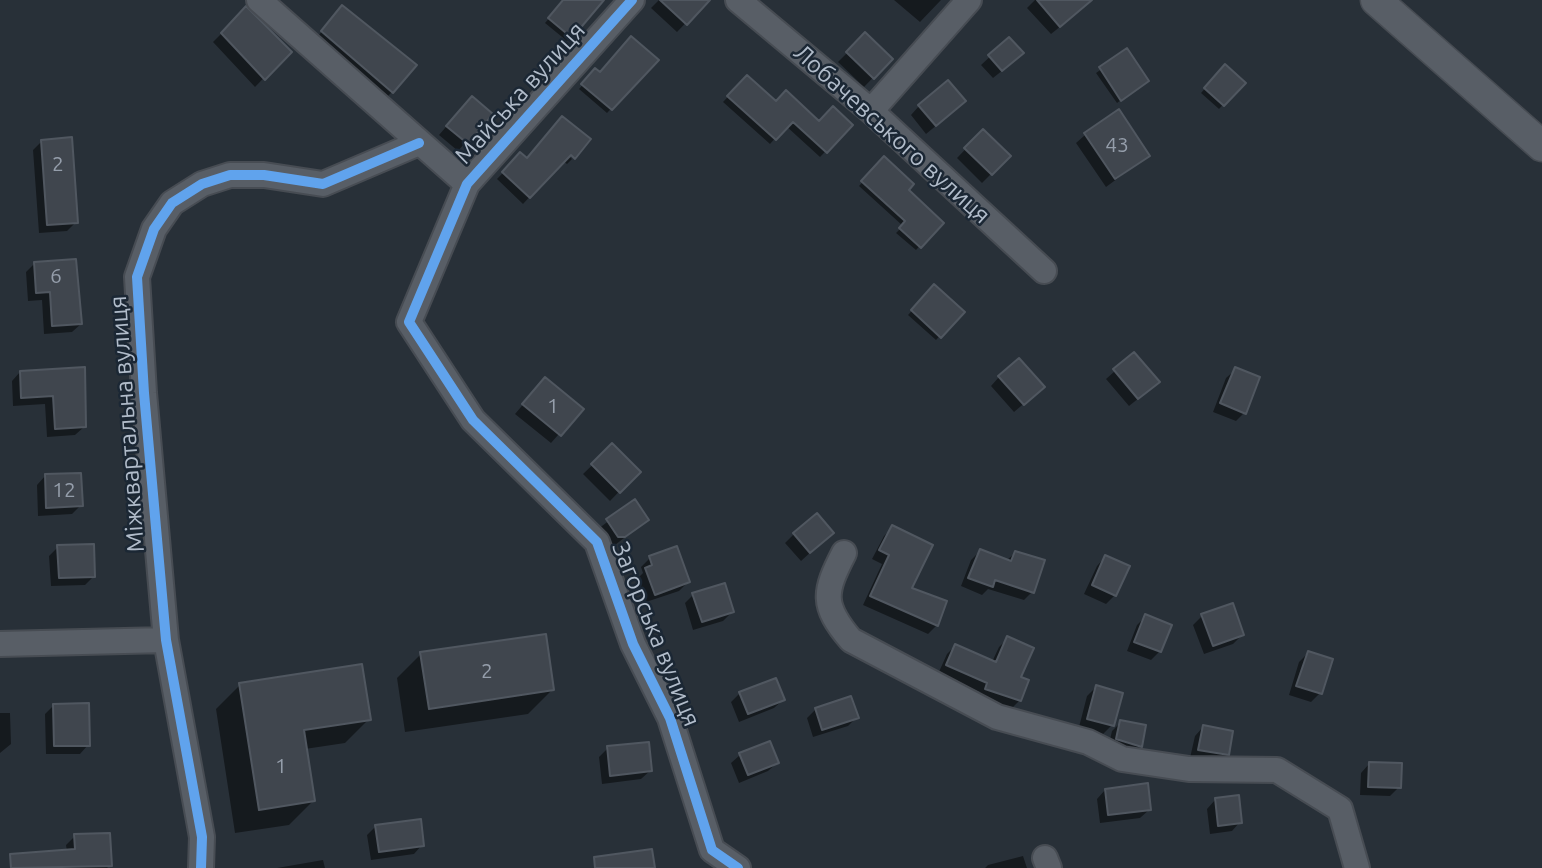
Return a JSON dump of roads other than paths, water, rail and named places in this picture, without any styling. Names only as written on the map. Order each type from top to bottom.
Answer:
[{"type":"street","points":[[259,0],[467,184]]},
{"type":"street","name":"Майська вулиця","points":[[467,184],[632,0]]},
{"type":"street","name":"Лобачевського вулиця","points":[[738,0],[872,111],[1044,271]]},
{"type":"street","points":[[872,111],[969,0]]},
{"type":"street","points":[[1376,0],[1542,146]]},
{"type":"street","name":"Міжквартальна вулиця","points":[[201,868],[202,837],[166,640],[144,393],[137,277],[155,229],[172,202],[201,184],[230,175],[264,175],[323,184],[419,144]]},
{"type":"street","name":"Загорська вулиця","points":[[467,184],[409,322],[473,420],[597,542],[633,644],[670,718],[712,850],[738,868]]},
{"type":"street","points":[[844,553],[827,585],[833,620],[851,640],[997,717],[1088,742],[1122,759],[1189,769],[1277,770],[1340,809],[1357,868]]},
{"type":"street","points":[[0,644],[166,640]]}]
